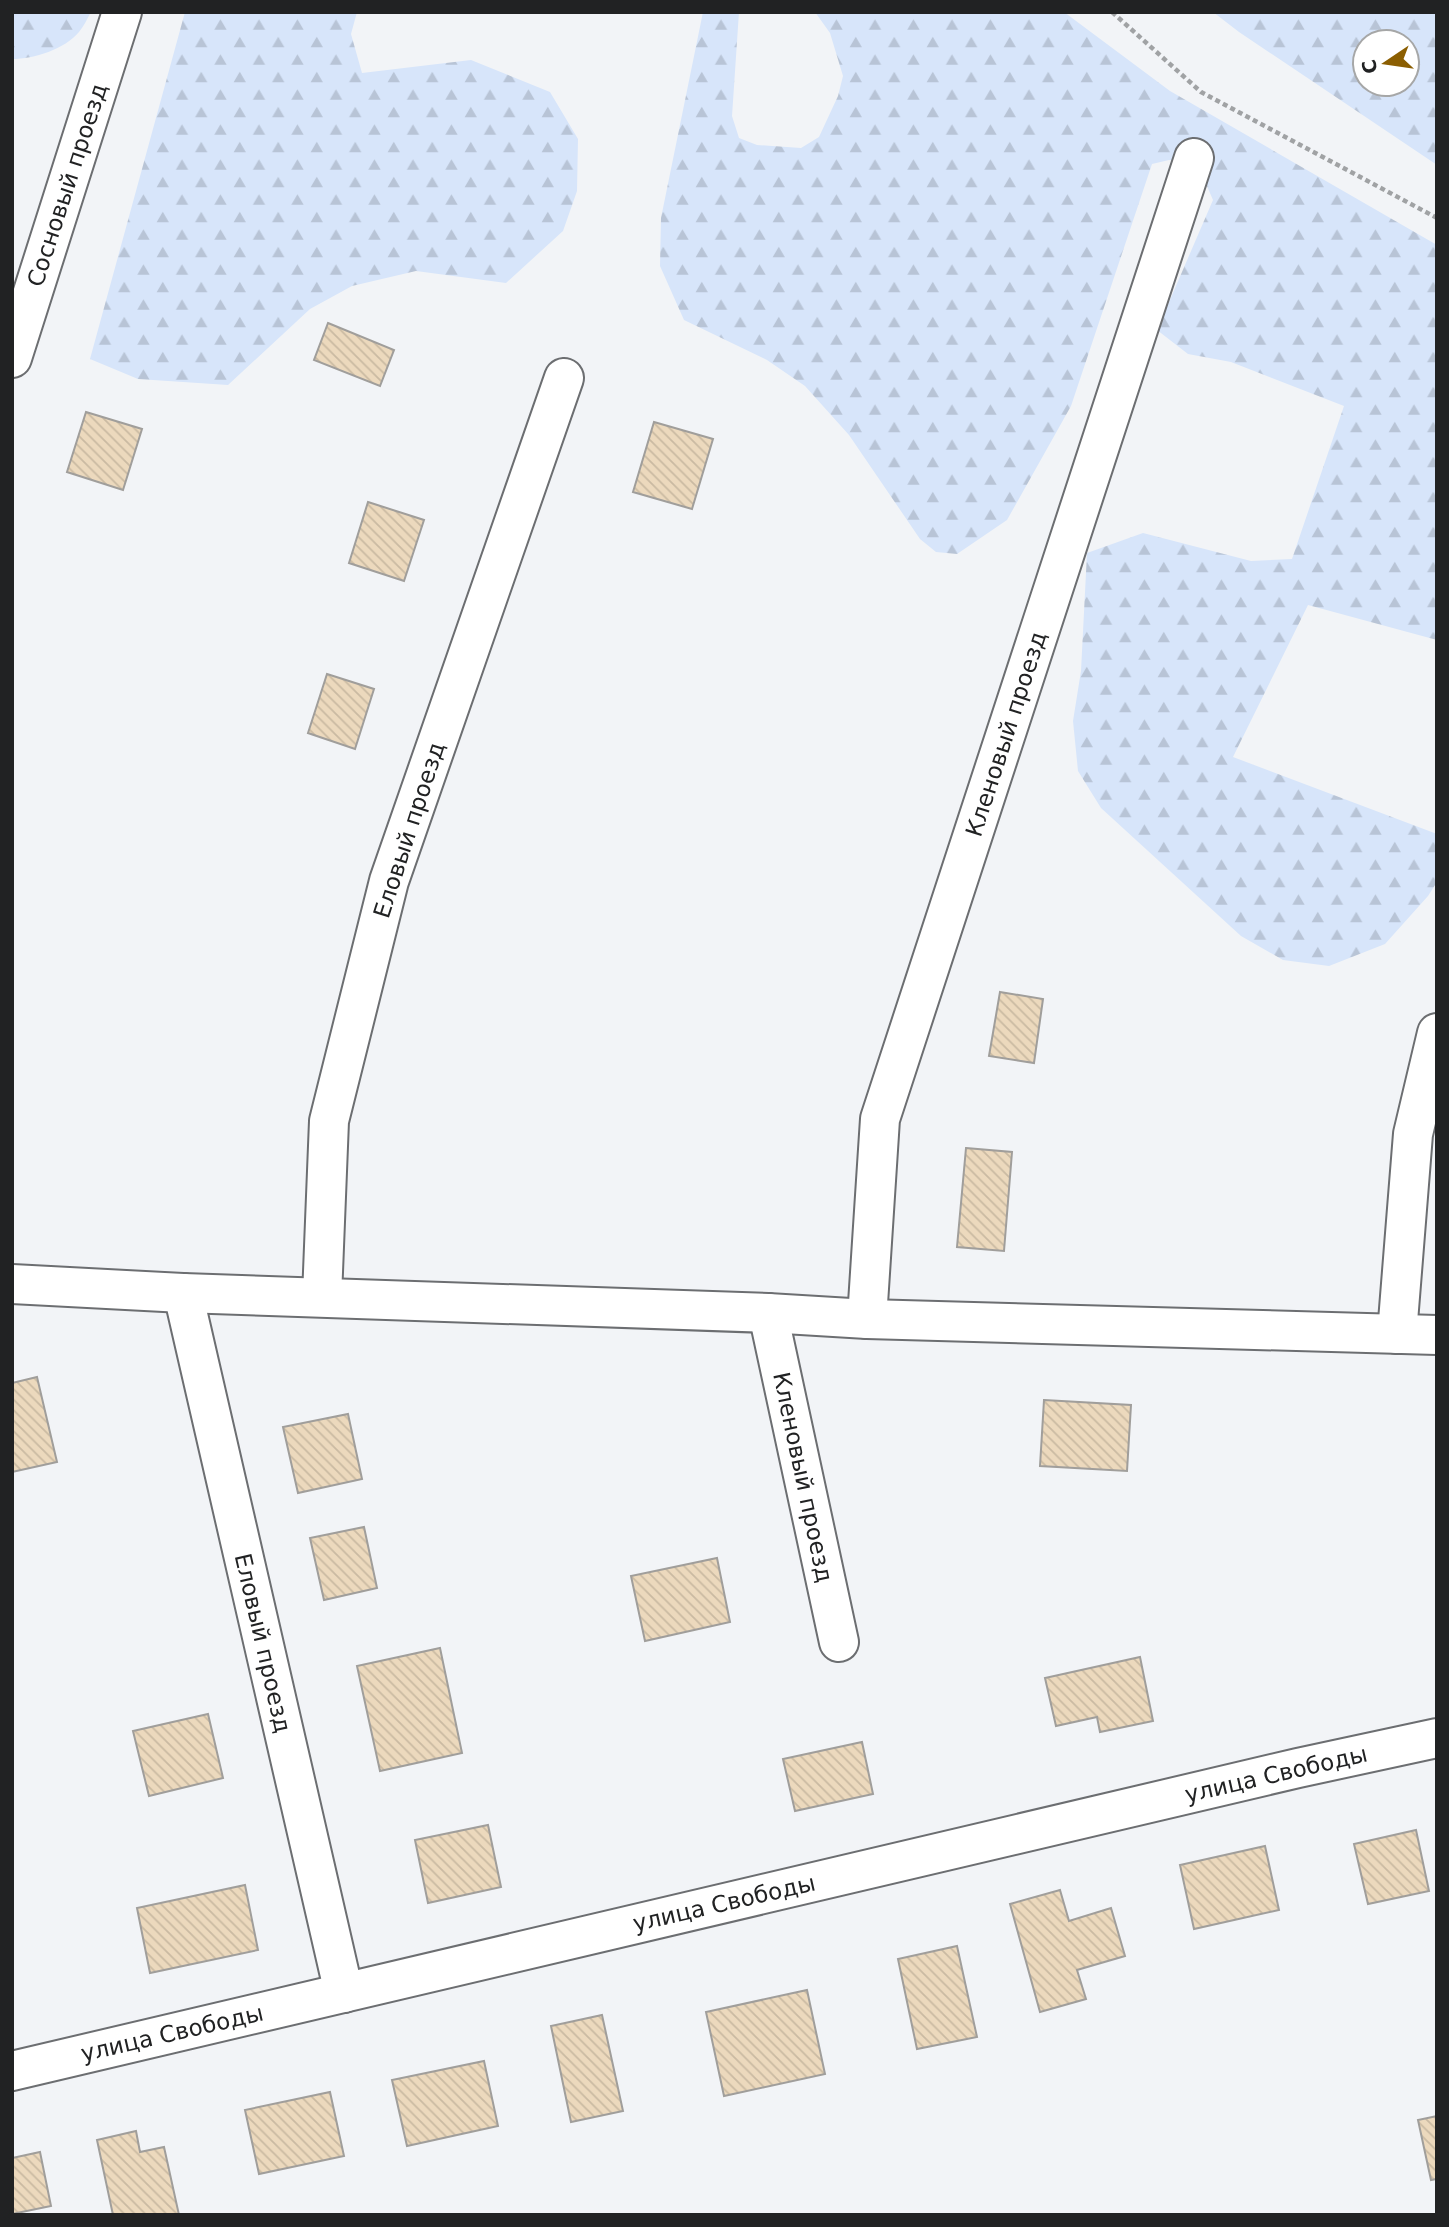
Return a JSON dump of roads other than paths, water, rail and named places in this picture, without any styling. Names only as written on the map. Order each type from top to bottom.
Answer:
[{"type":"street","name":"Сосновый проезд","points":[[12,358],[122,12]]},
{"type":"street","name":"Кленовый проезд","points":[[867,1319],[880,1119],[1194,158]]},
{"type":"street","name":"Еловый проезд","points":[[322,1297],[329,1121],[388,881],[564,378]]},
{"type":"street","points":[[1397,1334],[1413,1134],[1437,1033]]},
{"type":"street","points":[[12,1284],[867,1319],[1437,1335]]},
{"type":"street","name":"Еловый проезд","points":[[183,1293],[344,1993]]},
{"type":"street","name":"Кленовый проезд","points":[[768,1313],[839,1642]]},
{"type":"street","name":"улица Свободы","points":[[12,2071],[1284,1771],[1437,1738]]}]
